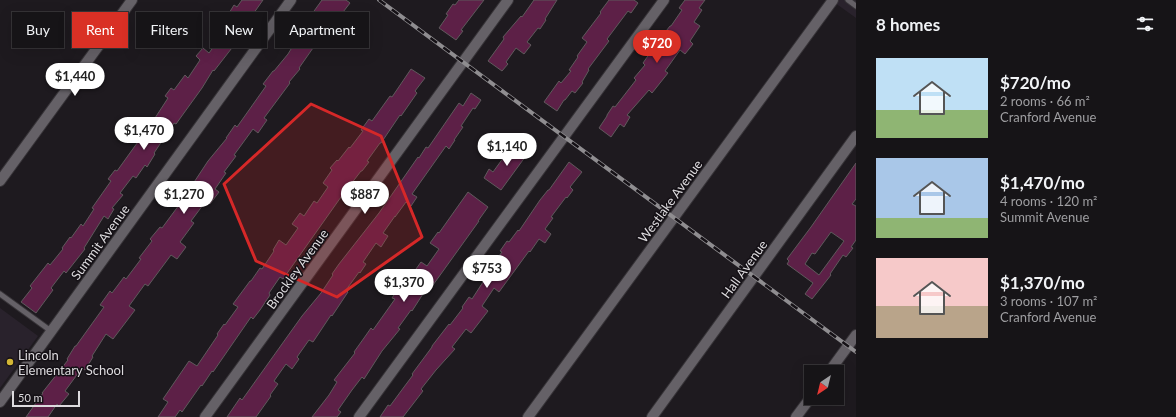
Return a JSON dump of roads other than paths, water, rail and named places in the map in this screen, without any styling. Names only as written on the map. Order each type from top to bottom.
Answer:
[{"type":"street","points":[[0,181],[132,0]]},
{"type":"street","name":"Summit Avenue","points":[[0,402],[291,0]]},
{"type":"street","name":"Brockley Avenue","points":[[205,417],[508,0]]},
{"type":"street","points":[[359,417],[664,0]]},
{"type":"street","name":"Westlake Avenue","points":[[528,417],[833,0]]},
{"type":"street","name":"Hall Avenue","points":[[652,417],[856,136]]},
{"type":"street","points":[[834,365],[856,335]]},
{"type":"street","points":[[796,417],[805,405]]},
{"type":"lane","points":[[848,0],[856,6]]},
{"type":"lane","points":[[0,294],[51,331]]},
{"type":"railway","points":[[379,0],[856,352]]},
{"type":"place","name":"Lincoln Elementary School","points":[[10,362]]}]
